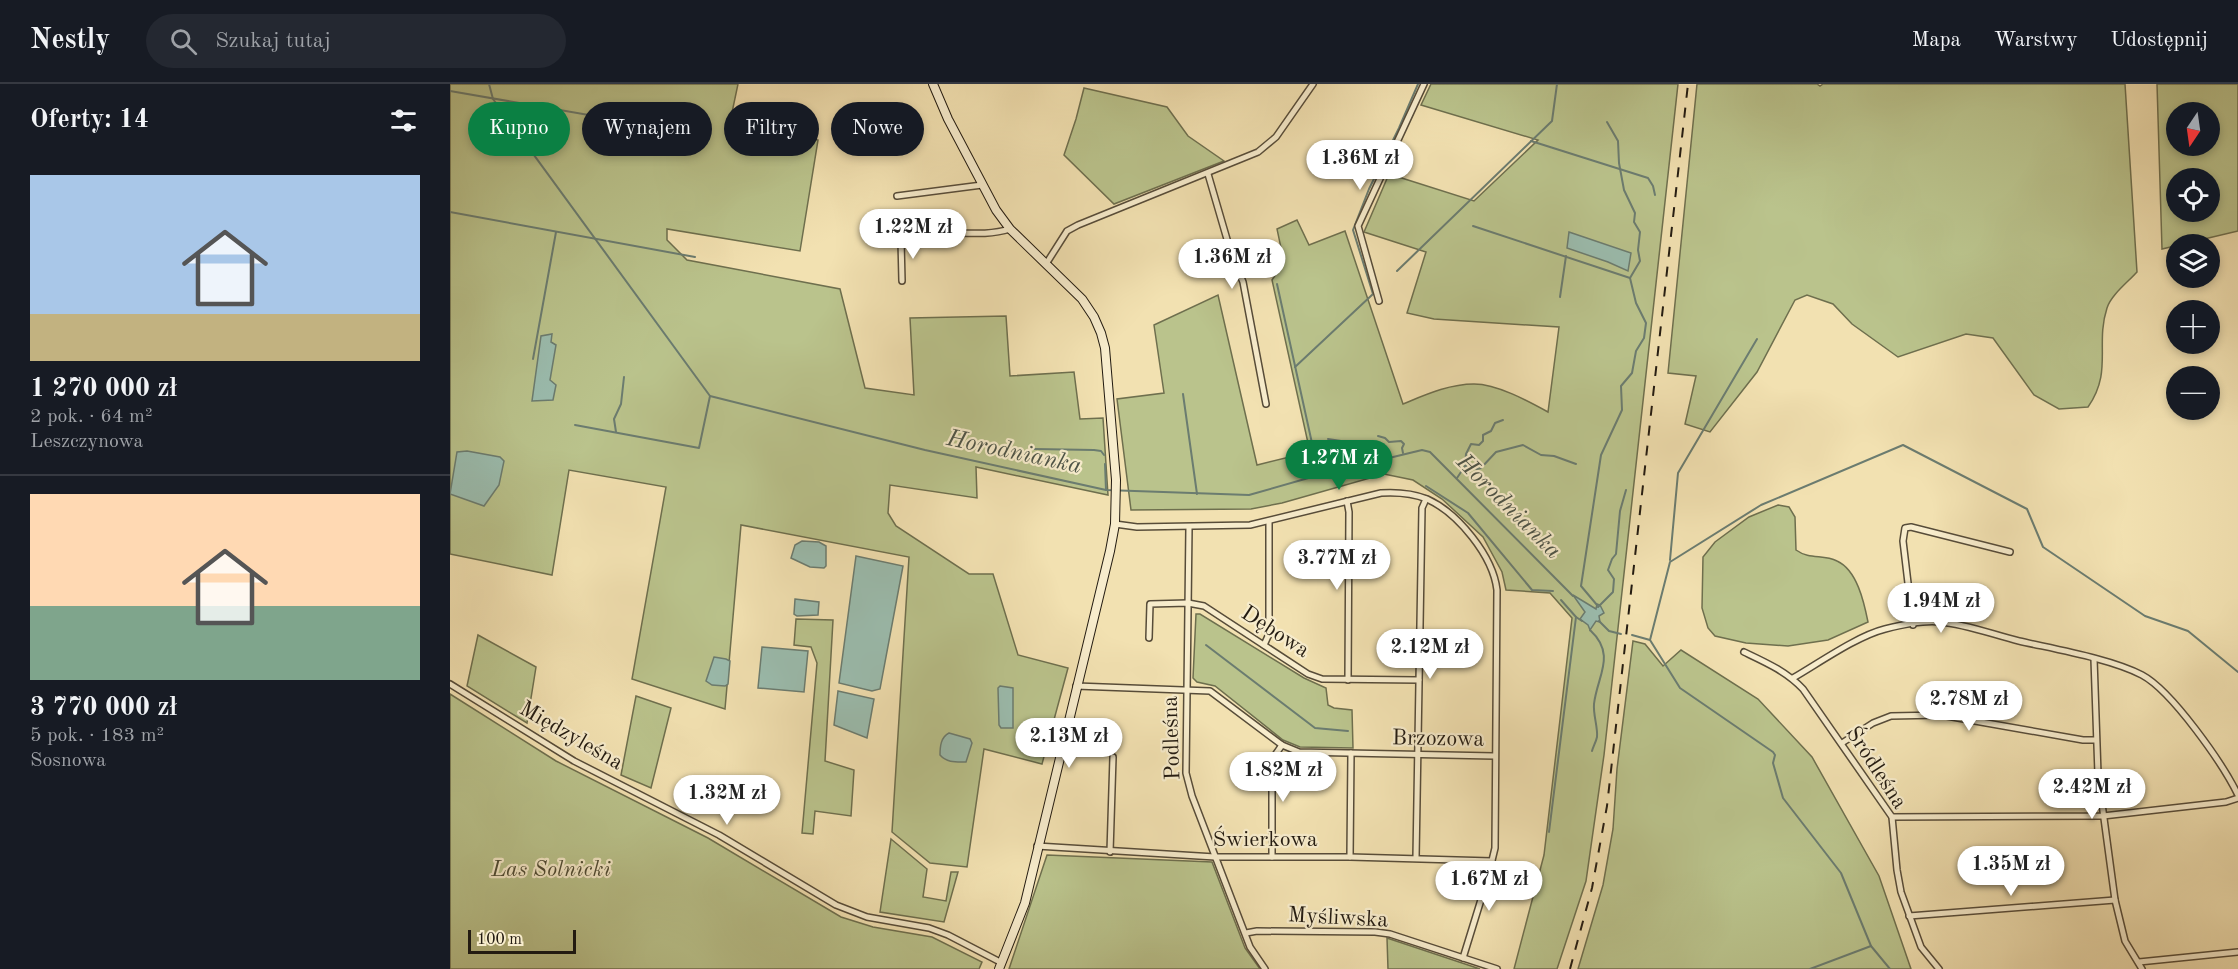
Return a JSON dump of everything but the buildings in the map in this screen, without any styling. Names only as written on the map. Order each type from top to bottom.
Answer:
[{"type":"street","points":[[933,84],[996,210],[1010,229],[1082,299],[1094,316],[1105,348],[1116,480],[1115,524],[1025,903],[1000,966]]},
{"type":"street","points":[[1046,264],[1061,240],[1073,228],[1258,152],[1268,144],[1313,84]]},
{"type":"street","points":[[1379,301],[1358,226],[1424,84]]},
{"type":"street","points":[[1208,174],[1231,253],[1243,282],[1266,404]]},
{"type":"street","points":[[897,196],[982,185]]},
{"type":"street","points":[[902,280],[902,240],[921,234],[996,232],[1010,229]]},
{"type":"street","points":[[1115,524],[1137,527],[1250,525],[1347,501],[1397,492],[1426,498],[1450,515],[1483,551],[1496,582],[1495,848],[1463,958]]},
{"type":"street","points":[[1416,858],[1422,508],[1426,498]]},
{"type":"street","points":[[1347,501],[1349,512],[1348,680]]},
{"type":"street","points":[[1264,645],[1269,634],[1269,521]]},
{"type":"street","points":[[1913,625],[1903,541],[1905,528],[1911,526],[2010,552]]},
{"type":"street","name":"Podleśna","points":[[1189,527],[1186,773],[1250,948],[1265,969]]},
{"type":"street","name":"Dębowa","points":[[1149,638],[1150,604],[1188,603],[1204,606],[1308,674],[1322,679],[1419,680]]},
{"type":"street","points":[[1793,678],[1869,634],[1885,629],[1936,621],[2094,659],[2142,675],[2171,699],[2229,779],[2238,797],[2226,801],[2103,816],[1892,816]]},
{"type":"street","name":"Śródleśna","points":[[1744,652],[1793,678],[1842,743],[1892,816],[1901,892],[1921,947],[1939,969]]},
{"type":"street","points":[[2094,659],[2097,774],[2115,900],[2125,941],[2142,969]]},
{"type":"street","name":"Międzyleśna","points":[[450,684],[567,757],[693,820],[836,905],[867,917],[929,928],[948,935],[1000,966]]},
{"type":"street","name":"Brzozowa","points":[[1076,686],[1210,691],[1282,745],[1299,753],[1494,756]]},
{"type":"street","points":[[1842,743],[1873,723],[1891,716],[1941,715],[2083,740],[2096,740]]},
{"type":"street","points":[[1272,857],[1272,765],[1273,758],[1282,745]]},
{"type":"street","points":[[1350,857],[1351,753]]},
{"type":"street","points":[[1110,852],[1113,757]]},
{"type":"street","name":"Świerkowa","points":[[1037,846],[1215,857],[1350,857],[1492,861]]},
{"type":"street","points":[[1909,916],[2115,900]]},
{"type":"street","name":"Myśliwska","points":[[1246,933],[1257,931],[1390,934],[1497,969]]},
{"type":"street","points":[[2139,962],[2238,952]]},
{"type":"green space","points":[[450,84],[738,84],[734,102],[724,102],[724,156],[815,156],[800,251],[667,229],[667,240],[687,260],[840,289],[865,388],[914,395],[910,318],[1006,316],[1010,376],[1074,372],[1080,419],[1103,418],[1108,495],[976,467],[977,498],[890,485],[888,513],[896,526],[969,574],[993,574],[1018,655],[1068,668],[1042,764],[984,749],[967,867],[930,863],[892,832],[909,557],[741,525],[725,709],[632,679],[666,487],[569,470],[552,575],[450,554]]},
{"type":"green space","points":[[1431,84],[1678,84],[1604,755],[1586,881],[1557,969],[1514,969],[1544,855],[1572,618],[1550,593],[1506,590],[1502,572],[1483,537],[1442,499],[1413,480],[1384,474],[1282,503],[1251,509],[1131,510],[1117,399],[1164,393],[1154,325],[1218,295],[1257,465],[1310,452],[1272,280],[1284,262],[1277,229],[1297,220],[1309,245],[1345,231],[1403,404],[1446,388],[1474,384],[1502,390],[1548,412],[1559,327],[1434,319],[1407,313],[1426,252],[1364,232],[1389,174],[1474,201],[1538,140],[1421,105]]},
{"type":"green space","points":[[1697,84],[1817,84],[1820,86],[1823,84],[2125,84],[2137,272],[2116,294],[2107,308],[2102,334],[2100,382],[2088,407],[2059,409],[2034,395],[1993,338],[1966,334],[1898,357],[1852,324],[1833,304],[1807,295],[1795,300],[1757,372],[1710,432],[1685,424],[1696,376],[1668,373]]},
{"type":"green space","points":[[2157,84],[2238,84],[2238,231],[2220,235],[2166,234],[2166,248],[2162,249]]},
{"type":"green space","points":[[1084,88],[1167,107],[1188,136],[1224,161],[1114,204],[1064,155]]},
{"type":"green space","points":[[1778,505],[1789,507],[1795,517],[1796,550],[1806,555],[1837,561],[1850,572],[1858,587],[1868,622],[1828,640],[1788,646],[1746,643],[1715,636],[1708,628],[1702,608],[1703,557],[1715,542],[1749,517]]},
{"type":"green space","points":[[1196,614],[1200,614],[1304,678],[1326,688],[1328,705],[1352,710],[1353,748],[1300,747],[1283,740],[1215,686],[1197,682],[1193,678]]},
{"type":"green space","points":[[796,619],[833,620],[825,761],[854,770],[851,816],[815,811],[813,834],[802,833],[817,663],[811,647],[794,645]]},
{"type":"green space","points":[[478,635],[536,667],[527,723],[467,686]]},
{"type":"green space","points":[[1633,641],[1645,644],[1663,666],[1681,650],[1758,699],[1812,757],[1879,876],[1911,969],[1578,969],[1603,885],[1613,829],[1617,769]]},
{"type":"green space","name":"Las Solnicki","points":[[450,694],[556,761],[708,838],[841,917],[873,927],[932,937],[982,962],[979,969],[450,969]]},
{"type":"green space","points":[[636,696],[671,708],[651,788],[621,775]]},
{"type":"green space","points":[[891,839],[927,869],[923,897],[946,901],[951,872],[958,872],[944,922],[880,912]]},
{"type":"green space","points":[[1047,855],[1212,862],[1245,948],[1260,969],[1009,969]]},
{"type":"green space","points":[[1387,938],[1480,969],[1388,969]]},
{"type":"shaded area","points":[[1569,232],[1631,253],[1628,271],[1567,248]]},
{"type":"shaded area","points":[[552,334],[551,342],[556,345],[550,380],[556,385],[553,400],[532,401],[541,336]]},
{"type":"shaded area","points":[[467,451],[500,457],[504,461],[499,485],[484,506],[450,494],[457,452]]},
{"type":"shaded area","points":[[802,541],[819,542],[826,546],[826,566],[824,568],[810,567],[791,558],[795,545]]},
{"type":"shaded area","points":[[856,556],[903,566],[880,689],[872,691],[839,683]]},
{"type":"shaded area","points":[[1573,595],[1596,609],[1597,604],[1600,605],[1604,613],[1599,616],[1600,622],[1596,621],[1590,630],[1588,625],[1580,619],[1585,612]]},
{"type":"shaded area","points":[[795,599],[819,602],[818,615],[797,616],[794,614]]},
{"type":"shaded area","points":[[762,647],[808,651],[804,692],[758,688]]},
{"type":"shaded area","points":[[714,657],[730,661],[728,684],[725,686],[712,685],[706,681]]},
{"type":"shaded area","points":[[1000,686],[1013,688],[1013,728],[1001,728],[999,725],[998,688]]},
{"type":"shaded area","points":[[838,691],[874,699],[867,738],[834,725]]},
{"type":"shaded area","points":[[949,733],[970,739],[972,743],[966,762],[949,761],[940,755],[943,739]]},
{"type":"waterway","name":"Horodnianka","points":[[489,84],[493,99],[710,396],[925,450],[1106,490],[1249,495],[1422,450],[1430,452],[1573,596]]},
{"type":"waterway","points":[[1295,367],[1373,294],[1353,230],[1369,189],[1418,84]]},
{"type":"waterway","points":[[1397,271],[1552,121],[1557,84]]},
{"type":"waterway","points":[[450,91],[582,114]]},
{"type":"waterway","points":[[1597,605],[1581,586],[1601,455],[1622,410],[1621,386],[1632,373],[1636,351],[1644,338],[1646,323],[1636,303],[1630,278],[1640,261],[1638,250],[1640,232],[1634,222],[1635,213],[1624,190],[1618,141],[1607,122]]},
{"type":"waterway","points":[[1531,141],[1648,178],[1655,195]]},
{"type":"waterway","points":[[450,212],[695,257]]},
{"type":"waterway","points":[[1473,226],[1630,278]]},
{"type":"waterway","points":[[533,359],[556,232]]},
{"type":"waterway","points":[[1560,297],[1566,256]]},
{"type":"waterway","points":[[1277,284],[1319,475]]},
{"type":"waterway","points":[[1670,560],[1678,473],[1757,339]]},
{"type":"waterway","points":[[616,432],[614,419],[621,404],[624,377]]},
{"type":"waterway","points":[[1183,394],[1197,494]]},
{"type":"waterway","points":[[575,425],[699,448],[710,396]]},
{"type":"waterway","points":[[1465,466],[1466,454],[1471,444],[1479,445],[1483,441],[1483,435],[1491,431],[1495,423],[1503,420]]},
{"type":"waterway","points":[[1378,436],[1389,442],[1401,441],[1404,444],[1403,453]]},
{"type":"waterway","points":[[1328,439],[1341,441],[1342,453],[1353,466]]},
{"type":"waterway","points":[[1457,478],[1465,466],[1481,468],[1496,452],[1523,445],[1541,455],[1554,456],[1576,464]]},
{"type":"waterway","points":[[1650,640],[1670,562],[1761,505],[1903,445],[2027,509],[2043,547],[2145,616],[2188,631],[2238,672]]},
{"type":"waterway","points":[[1034,449],[1094,450],[1101,451],[1104,455]]},
{"type":"waterway","points":[[1105,464],[1106,490]]},
{"type":"waterway","points":[[1426,486],[1468,513],[1532,590],[1553,591]]},
{"type":"waterway","points":[[1598,607],[1613,592],[1614,579],[1608,570],[1616,554],[1620,511],[1626,490]]},
{"type":"waterway","points":[[1561,600],[1582,621]]},
{"type":"waterway","points":[[1549,832],[1576,617]]},
{"type":"waterway","name":"Horodnianka","points":[[1599,621],[1609,631],[1621,634]]},
{"type":"waterway","points":[[1590,630],[1598,639],[1604,657],[1594,704],[1597,737],[1592,751]]},
{"type":"waterway","name":"Horodnianka","points":[[1632,635],[1650,640],[1680,688],[1773,752],[1775,755],[1773,763],[1783,798],[1841,873],[1871,946],[1890,969]]},
{"type":"waterway","points":[[1206,645],[1315,728],[1348,731]]},
{"type":"waterway","points":[[1810,969],[1871,946]]},
{"type":"railway","points":[[1570,969],[1592,888],[1607,806],[1688,84]]}]
